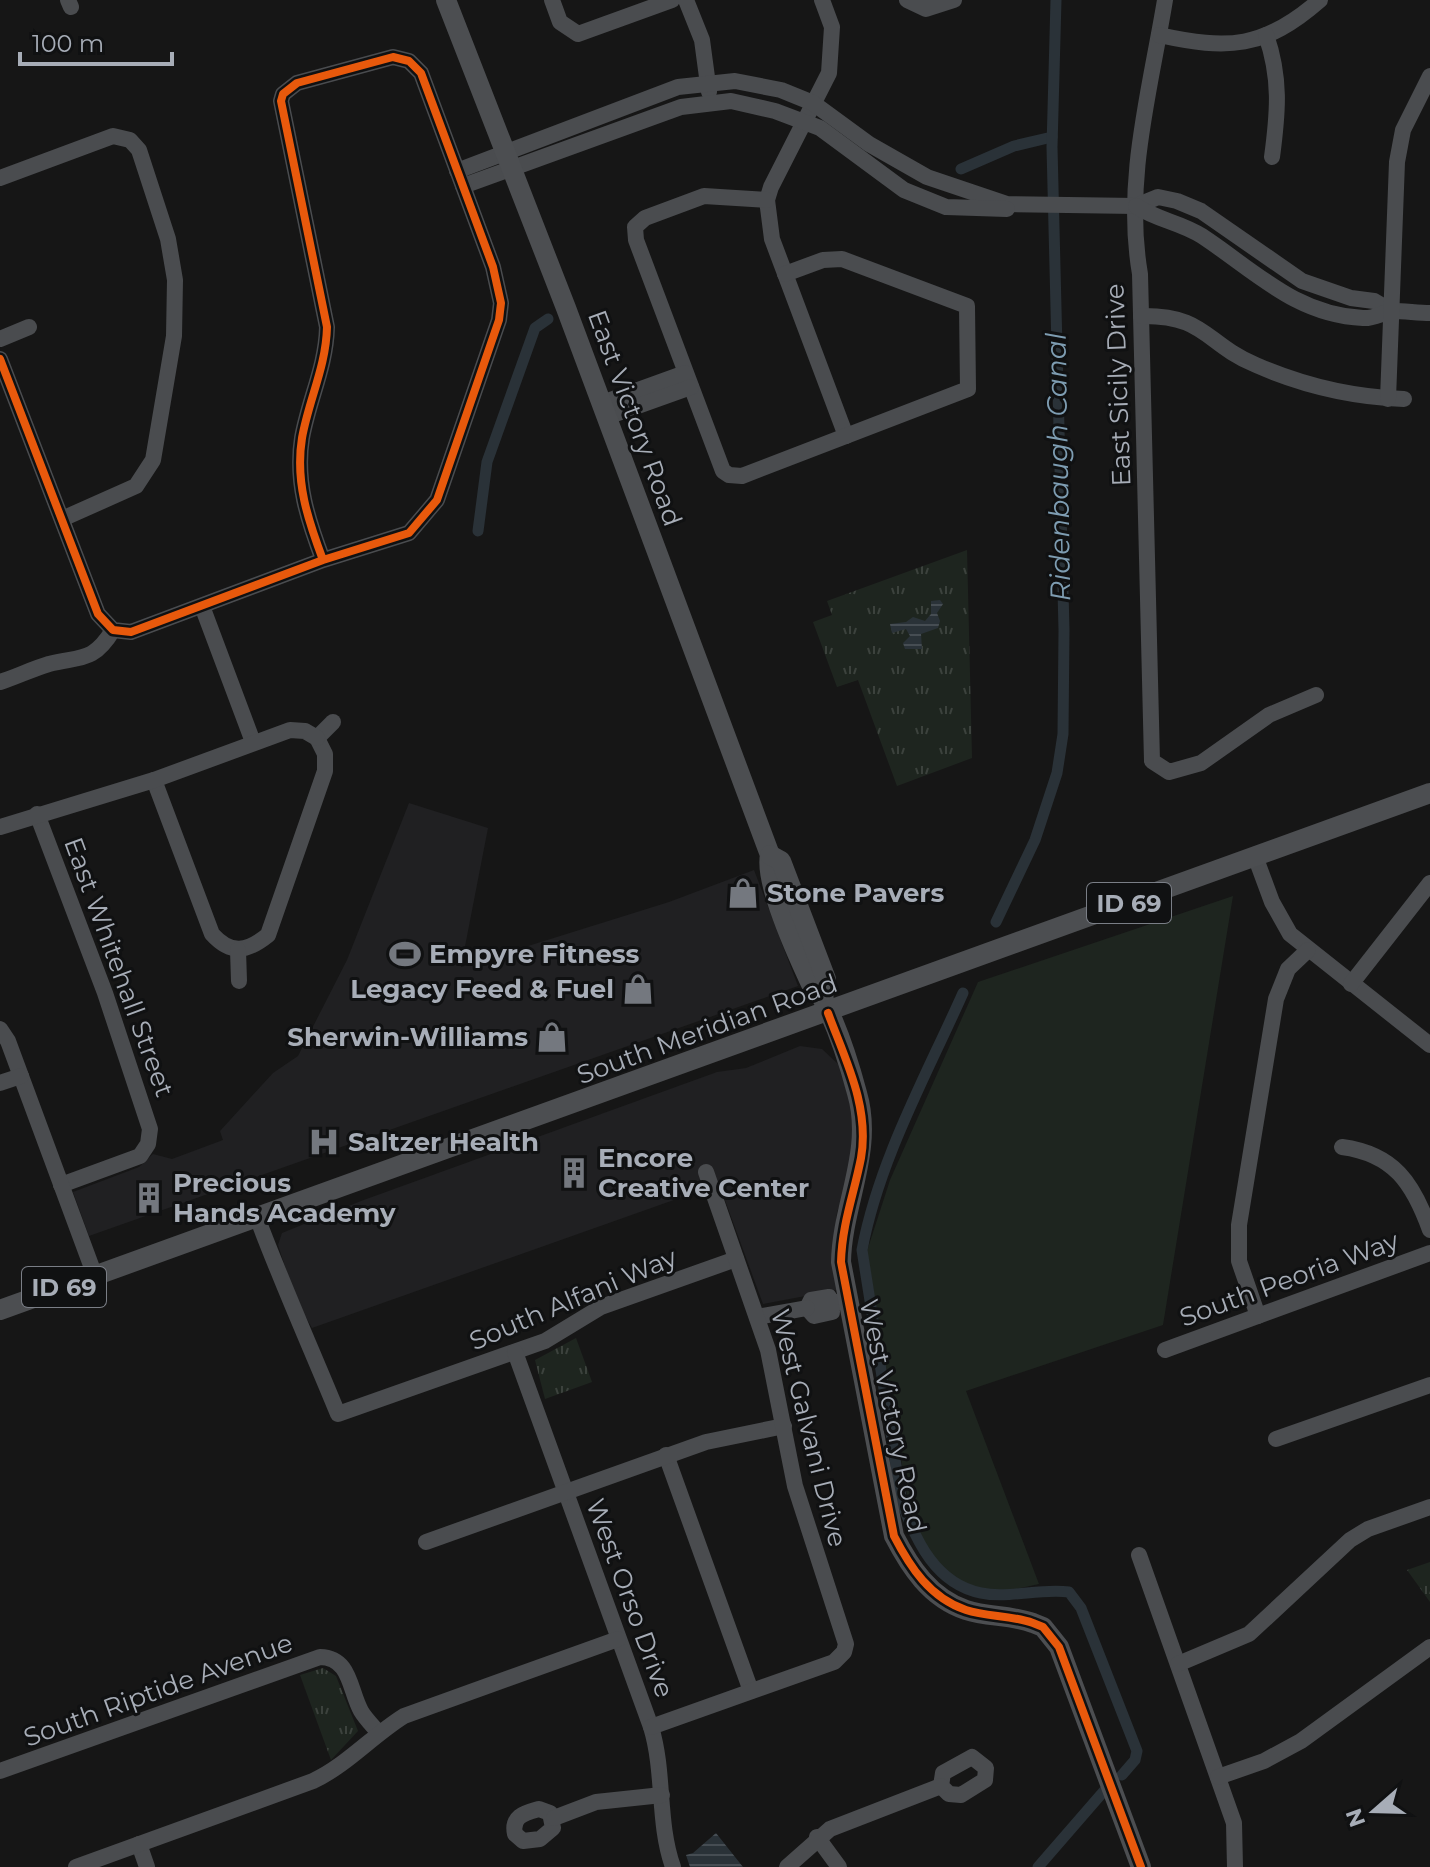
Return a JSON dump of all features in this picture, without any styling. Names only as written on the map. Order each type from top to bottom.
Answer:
[{"type":"main road","name":"East Victory Road","points":[[446,0],[604,410],[770,855],[781,861],[826,979],[825,1006]]},
{"type":"main road","name":"South Meridian Road","points":[[0,1310],[825,1006],[1430,793]]},
{"type":"main road","name":"West Victory Road","points":[[825,1006],[862,1113],[861,1157],[842,1234],[840,1302],[894,1536],[916,1574],[943,1599],[966,1610],[1043,1627],[1059,1647],[1141,1867]]},
{"type":"street","points":[[552,0],[560,22],[571,32],[585,33],[672,0]]},
{"type":"street","points":[[686,0],[702,40],[710,81],[709,102]]},
{"type":"street","points":[[822,0],[832,27],[829,73],[767,200],[772,239],[846,436]]},
{"type":"street","points":[[913,4],[934,8],[954,0]]},
{"type":"street","name":"East Sicily Drive","points":[[1165,0],[1138,140],[1134,241],[1141,316],[1149,750],[1152,761],[1160,768],[1178,771],[1201,763],[1269,715],[1316,695]]},
{"type":"street","points":[[1159,35],[1219,46],[1266,35],[1287,25],[1320,0]]},
{"type":"street","points":[[1266,35],[1278,72],[1280,108],[1272,157]]},
{"type":"street","points":[[0,359],[98,614],[113,630],[131,632],[323,560],[396,540],[423,521],[437,500],[499,320],[498,285],[421,73],[409,61],[393,57],[297,83],[283,94],[281,108],[326,318],[324,364],[306,421],[300,460],[303,501],[323,560]]},
{"type":"street","points":[[1141,316],[1181,318],[1256,365],[1313,387],[1396,399],[1391,311],[1397,162],[1403,130],[1430,76]]},
{"type":"street","points":[[509,161],[678,87],[710,81],[757,84],[813,103],[869,144],[927,177],[1007,204],[1041,205]]},
{"type":"street","points":[[460,179],[681,107],[709,102],[754,105],[820,128],[904,190],[946,207],[977,210],[1068,204],[1136,206],[1154,218],[1178,223],[1203,237],[1288,298],[1324,312],[1367,319],[1391,311],[1430,313]]},
{"type":"street","points":[[1,176],[113,136],[124,137],[139,150],[168,239],[176,299],[153,460],[143,478],[124,492],[62,519]]},
{"type":"street","points":[[767,200],[704,196],[645,218],[635,227],[636,240],[720,465],[729,475],[742,476],[968,389],[967,306],[842,259],[823,260],[785,274]]},
{"type":"street","points":[[0,339],[29,327]]},
{"type":"street","points":[[604,410],[688,380]]},
{"type":"street","points":[[202,606],[253,742]]},
{"type":"street","points":[[0,682],[44,666],[85,658],[100,649],[113,630]]},
{"type":"street","points":[[317,738],[333,722]]},
{"type":"street","points":[[0,827],[154,780],[290,730],[305,731],[317,738],[325,754],[325,771],[268,935],[253,947],[238,950],[223,946],[212,934],[154,780]]},
{"type":"street","name":"East Whitehall Street","points":[[37,814],[105,993],[148,1120],[150,1137],[140,1156],[61,1185]]},
{"type":"street","points":[[1255,856],[1280,919],[1308,950],[1430,1045]]},
{"type":"street","points":[[1351,984],[1430,883]]},
{"type":"street","points":[[238,950],[239,981]]},
{"type":"street","points":[[1258,1316],[1239,1261],[1239,1225],[1276,999],[1288,969],[1308,950]]},
{"type":"street","points":[[0,1029],[21,1076],[95,1276]]},
{"type":"street","points":[[0,1083],[21,1076]]},
{"type":"street","points":[[1342,1147],[1367,1151],[1395,1168],[1415,1193],[1430,1230]]},
{"type":"street","name":"West Galvani Drive","points":[[706,1172],[768,1350],[806,1525],[845,1636],[844,1652],[834,1662],[751,1691]]},
{"type":"street","name":"South Alfani Way","points":[[257,1217],[292,1312],[311,1347],[338,1414],[545,1341],[601,1307],[736,1259]]},
{"type":"street","name":"South Peoria Way","points":[[1165,1350],[1430,1253]]},
{"type":"street","points":[[757,1317],[807,1308],[811,1300],[829,1297],[840,1302]]},
{"type":"street","name":"West Orso Drive","points":[[515,1352],[659,1753],[664,1836],[673,1867]]},
{"type":"street","points":[[1276,1439],[1430,1385]]},
{"type":"street","points":[[426,1542],[706,1442],[784,1426]]},
{"type":"street","points":[[651,1727],[751,1691],[666,1455]]},
{"type":"street","points":[[1178,1664],[1249,1634],[1350,1540],[1368,1529],[1430,1507]]},
{"type":"street","points":[[1139,1555],[1234,1823],[1235,1867]]},
{"type":"street","points":[[76,1867],[326,1775],[378,1732],[404,1716],[618,1639]]},
{"type":"street","points":[[1218,1777],[1264,1761],[1301,1741],[1430,1647]]},
{"type":"street","name":"South Riptide Avenue","points":[[0,1771],[320,1657],[333,1658],[344,1667],[362,1712],[378,1732]]},
{"type":"street","points":[[787,1867],[817,1837],[941,1786]]},
{"type":"street","points":[[554,1818],[596,1802],[662,1795]]},
{"type":"street","points":[[817,1837],[839,1867]]},
{"type":"street","points":[[139,1844],[147,1867]]},
{"type":"shaded area","points":[[940,600],[943,604],[937,613],[940,621],[938,628],[921,634],[922,649],[905,649],[903,643],[910,636],[906,629],[892,633],[890,624],[906,622],[913,617],[925,621],[931,614],[931,601]]},
{"type":"shaded area","points":[[409,803],[488,828],[461,967],[669,902],[754,870],[798,986],[89,1236],[73,1192],[139,1167],[153,1154],[172,1159],[223,1140],[220,1131],[273,1073],[298,1056],[347,960]]},
{"type":"shaded area","points":[[800,1046],[822,1049],[838,1064],[853,1111],[855,1149],[850,1178],[837,1212],[833,1253],[837,1290],[763,1304],[719,1184],[312,1328],[296,1300],[278,1245],[282,1233],[361,1201],[717,1072],[746,1068]]},
{"type":"shaded area","points":[[716,1833],[743,1867],[690,1867],[686,1855],[693,1853]]},
{"type":"green space","points":[[967,550],[972,758],[897,786],[858,680],[837,687],[813,622],[832,615],[827,601]]},
{"type":"green space","points":[[1233,896],[1163,1325],[966,1391],[1039,1584],[994,1594],[962,1584],[926,1552],[907,1495],[867,1251],[890,1180],[978,982]]},
{"type":"green space","points":[[576,1338],[592,1382],[545,1399],[535,1360]]},
{"type":"green space","points":[[1430,1562],[1430,1602],[1407,1570]]},
{"type":"green space","points":[[323,1668],[336,1676],[358,1731],[331,1760],[300,1675]]},
{"type":"waterway","name":"Ridenbaugh Canal","points":[[996,922],[1035,840],[1057,773],[1063,734],[1064,630],[1052,147],[1056,0]]},
{"type":"waterway","points":[[961,169],[1014,146],[1052,137]]},
{"type":"waterway","points":[[478,531],[487,462],[535,328],[548,319]]},
{"type":"waterway","name":"Ridenbaugh Canal","points":[[963,993],[892,1151],[862,1250],[902,1503],[930,1559],[940,1571],[965,1588],[991,1595],[1069,1592],[1081,1608],[1137,1751],[1135,1760],[1122,1775]]},
{"type":"waterway","name":"Ridenbaugh Canal","points":[[1038,1867],[1104,1791]]},
{"type":"cycle path","points":[[0,359],[98,614],[113,630],[131,632],[323,560],[409,533],[437,500],[499,320],[501,303],[493,267],[421,73],[409,61],[393,57],[297,83],[283,94],[281,101],[327,327],[324,356],[300,454],[304,500],[323,560]]},
{"type":"cycle path","points":[[828,1013],[854,1084],[862,1120],[861,1158],[846,1222],[841,1262],[894,1536],[914,1570],[942,1598],[966,1610],[1025,1620],[1043,1627],[1059,1647],[1141,1867]]},
{"type":"place","name":"Stone Pavers","points":[[743,893]]},
{"type":"place","name":"Empyre Fitness","points":[[405,954]]},
{"type":"place","name":"Legacy Feed & Fuel","points":[[638,989]]},
{"type":"place","name":"Sherwin-Williams","points":[[552,1037]]},
{"type":"place","name":"Saltzer Health","points":[[324,1142]]},
{"type":"place","name":"Encore Creative Center","points":[[574,1173]]},
{"type":"place","name":"Precious Hands Academy","points":[[149,1198]]}]
